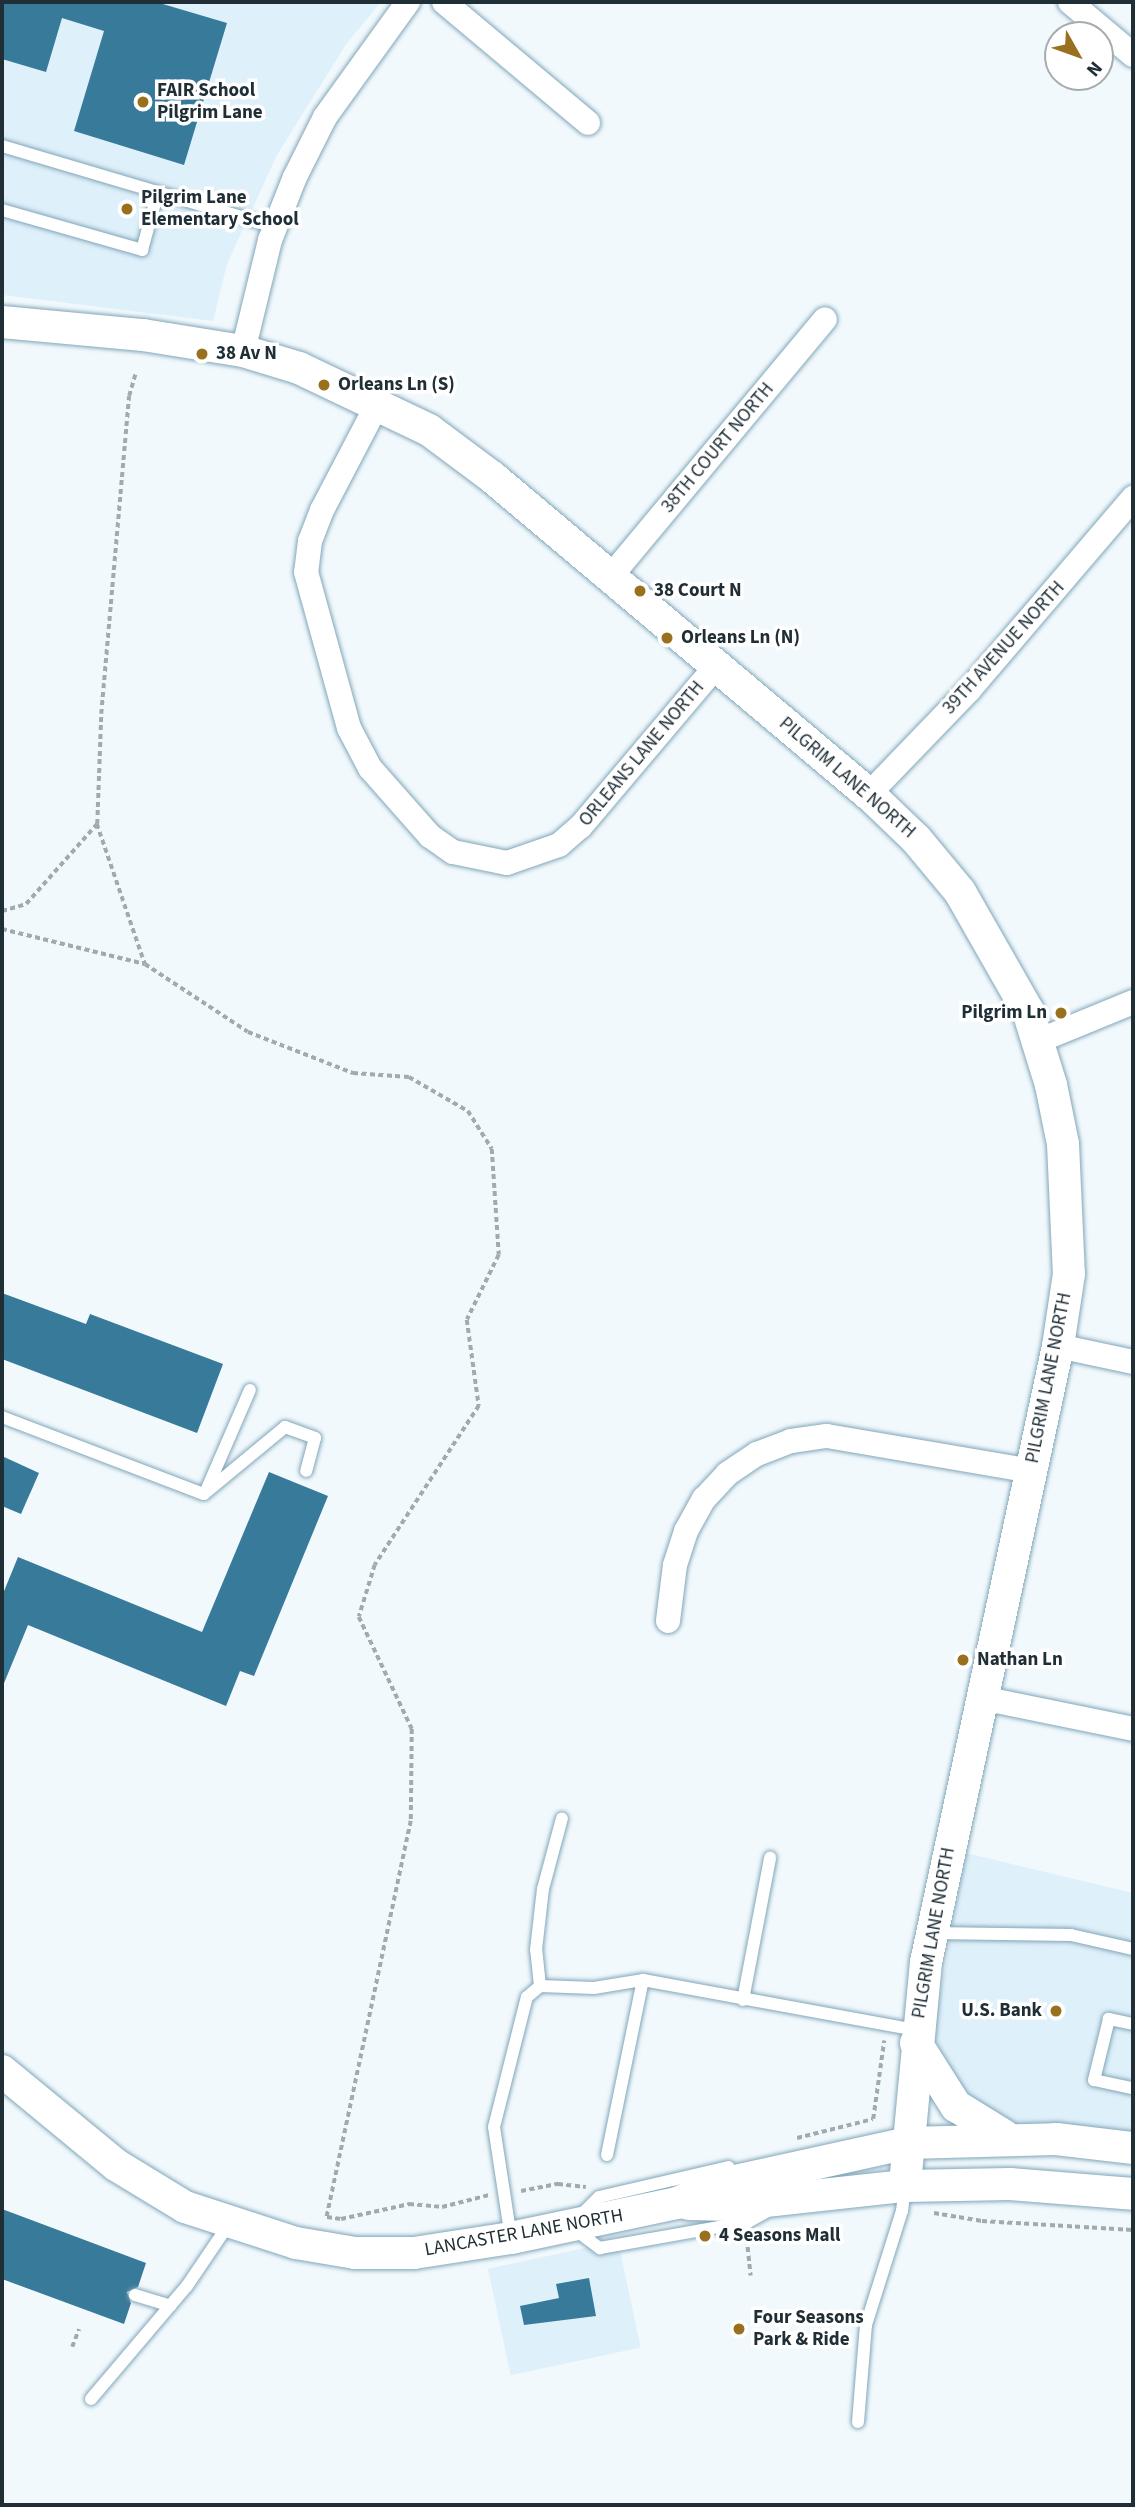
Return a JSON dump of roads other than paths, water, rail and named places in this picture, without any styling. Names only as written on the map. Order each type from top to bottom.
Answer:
[{"type":"street","points":[[243,351],[275,227],[325,117],[408,2]]},
{"type":"street","points":[[444,2],[588,122]]},
{"type":"street","points":[[1070,2],[1133,55]]},
{"type":"street","name":"38TH COURT NORTH","points":[[611,576],[825,319]]},
{"type":"street","name":"PILGRIM LANE NORTH","points":[[2,321],[143,335],[243,351],[299,368],[378,403],[429,430],[482,469],[869,794],[916,839],[960,892],[997,950],[1038,1041],[1063,1144],[1069,1212],[1069,1274],[1058,1346],[931,1933],[906,2033],[908,2143],[904,2199]]},
{"type":"street","name":"ORLEANS LANE NORTH","points":[[378,403],[322,510],[310,541],[306,572],[349,728],[370,768],[430,836],[453,852],[507,863],[559,845],[581,826],[716,666]]},
{"type":"street","name":"39TH AVENUE NORTH","points":[[869,794],[968,690],[1133,498]]},
{"type":"street","points":[[1038,1041],[1133,1002]]},
{"type":"street","points":[[1058,1346],[1133,1362]]},
{"type":"street","points":[[668,1620],[675,1564],[686,1531],[704,1499],[727,1474],[757,1454],[791,1441],[827,1436],[1031,1471]]},
{"type":"street","points":[[981,1698],[1133,1730]]},
{"type":"street","points":[[906,2033],[956,2106],[1010,2138]]},
{"type":"street","name":"LANCASTER LANE NORTH","points":[[2,2071],[116,2165],[185,2207],[229,2224],[296,2243],[355,2253],[414,2253],[511,2238],[677,2203],[729,2205],[789,2169],[908,2143],[1010,2138],[1133,2148]]},
{"type":"street","name":"LANCASTER LANE NORTH","points":[[789,2169],[904,2199],[1010,2184],[1133,2194]]},
{"type":"lane","points":[[2,146],[275,227]]},
{"type":"lane","points":[[2,210],[142,250],[158,192]]},
{"type":"lane","points":[[204,1494],[250,1390]]},
{"type":"lane","points":[[2,1417],[204,1494]]},
{"type":"lane","points":[[204,1494],[285,1427],[315,1438],[306,1471]]},
{"type":"lane","points":[[540,1986],[536,1950],[543,1889],[562,1818]]},
{"type":"lane","points":[[743,2000],[770,1858]]},
{"type":"lane","points":[[931,1933],[1071,1935],[1133,1949]]},
{"type":"lane","points":[[607,2155],[643,1980]]},
{"type":"lane","points":[[511,2238],[505,2191],[496,2163],[494,2127],[527,1997],[540,1986],[594,1988],[643,1980],[906,2033]]},
{"type":"lane","points":[[1133,2024],[1109,2019],[1094,2080],[1133,2088]]},
{"type":"lane","points":[[737,2165],[789,2169],[748,2222],[600,2248],[570,2226],[599,2197],[737,2165]]},
{"type":"lane","points":[[858,2422],[866,2325],[904,2199]]},
{"type":"lane","points":[[91,2399],[170,2306],[229,2224]]},
{"type":"lane","points":[[135,2295],[170,2306]]},
{"type":"place","name":"FAIR School Pilgrim Lane","points":[[143,102]]},
{"type":"place","name":"Pilgrim Lane Elementary School","points":[[127,209]]},
{"type":"place","name":"38 Av N","points":[[202,354]]},
{"type":"place","name":"Orleans Ln (S)","points":[[324,385]]},
{"type":"place","name":"38 Court N","points":[[640,591]]},
{"type":"place","name":"Orleans Ln (N)","points":[[667,638]]},
{"type":"place","name":"Pilgrim Ln","points":[[1061,1013]]},
{"type":"place","name":"Nathan Ln","points":[[963,1660]]},
{"type":"place","name":"U.S. Bank","points":[[1056,2011]]},
{"type":"place","name":"4 Seasons Mall","points":[[705,2236]]},
{"type":"place","name":"Four Seasons Park & Ride","points":[[739,2329]]}]
